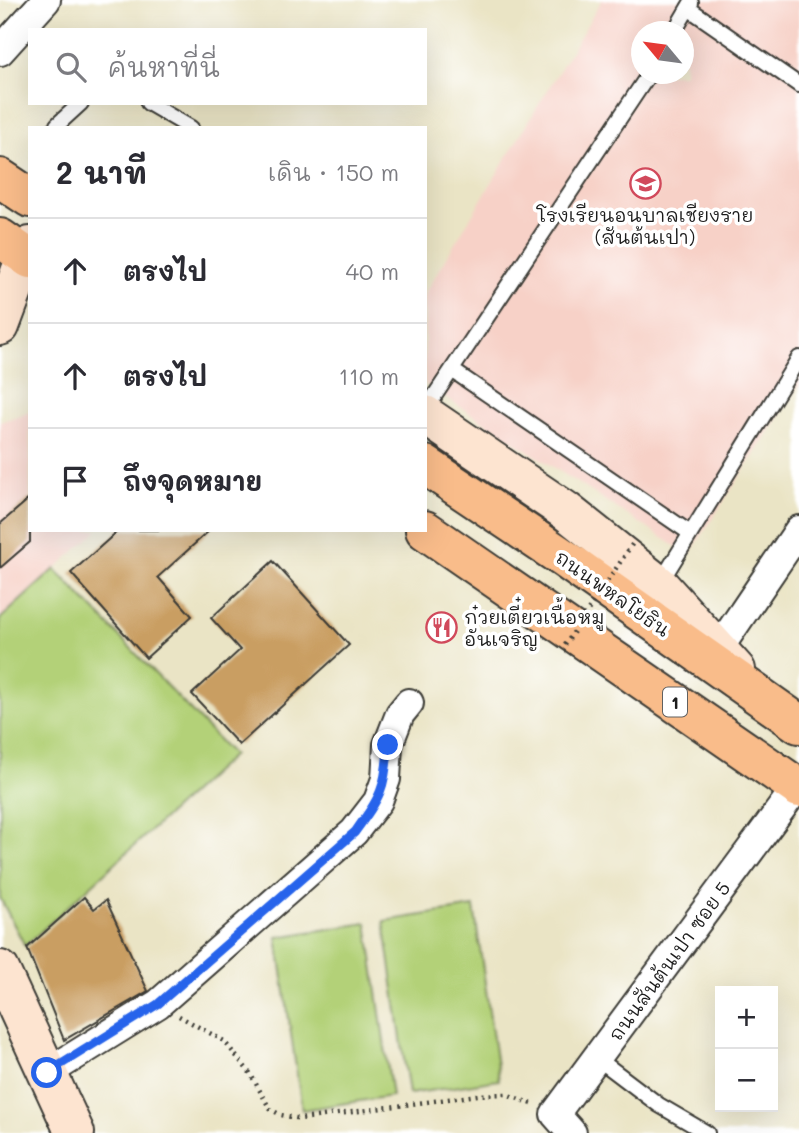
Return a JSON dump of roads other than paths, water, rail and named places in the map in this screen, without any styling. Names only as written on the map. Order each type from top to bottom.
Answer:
[{"type":"main road","points":[[0,178],[28,197]]},
{"type":"main road","points":[[0,326],[14,259]]},
{"type":"main road","points":[[0,336],[28,317]]},
{"type":"main road","points":[[427,413],[566,511],[659,585],[717,651],[784,714]]},
{"type":"main road","name":"ถนนพหลโยธิน","points":[[427,466],[565,559],[784,714]]},
{"type":"main road","name":"1","points":[[427,531],[798,787]]},
{"type":"main road","points":[[0,970],[75,1133]]},
{"type":"street","points":[[0,51],[46,0]]},
{"type":"street","points":[[717,651],[799,530]]},
{"type":"street","points":[[47,1073],[158,1004],[355,832],[378,800],[386,779],[388,745],[400,714],[408,703]]},
{"type":"street","name":"ถนนสันต้นเปา ซอย 5","points":[[563,1124],[597,1058],[798,787]]},
{"type":"lane","points":[[680,21],[690,4],[799,85]]},
{"type":"lane","points":[[427,409],[642,84]]},
{"type":"lane","points":[[57,125],[79,105]]},
{"type":"lane","points":[[151,105],[188,126]]},
{"type":"lane","points":[[659,585],[799,358]]},
{"type":"lane","points":[[452,370],[690,534]]},
{"type":"lane","points":[[597,1058],[659,1105],[707,1133]]},
{"type":"place","name":"โรงเรียนอนุบาลเชียงราย (สันต้นเปา)","points":[[645,183]]},
{"type":"place","name":"ก๋วยเตี๋ยวเนื้อหมู อันเจริญ","points":[[441,627]]}]
